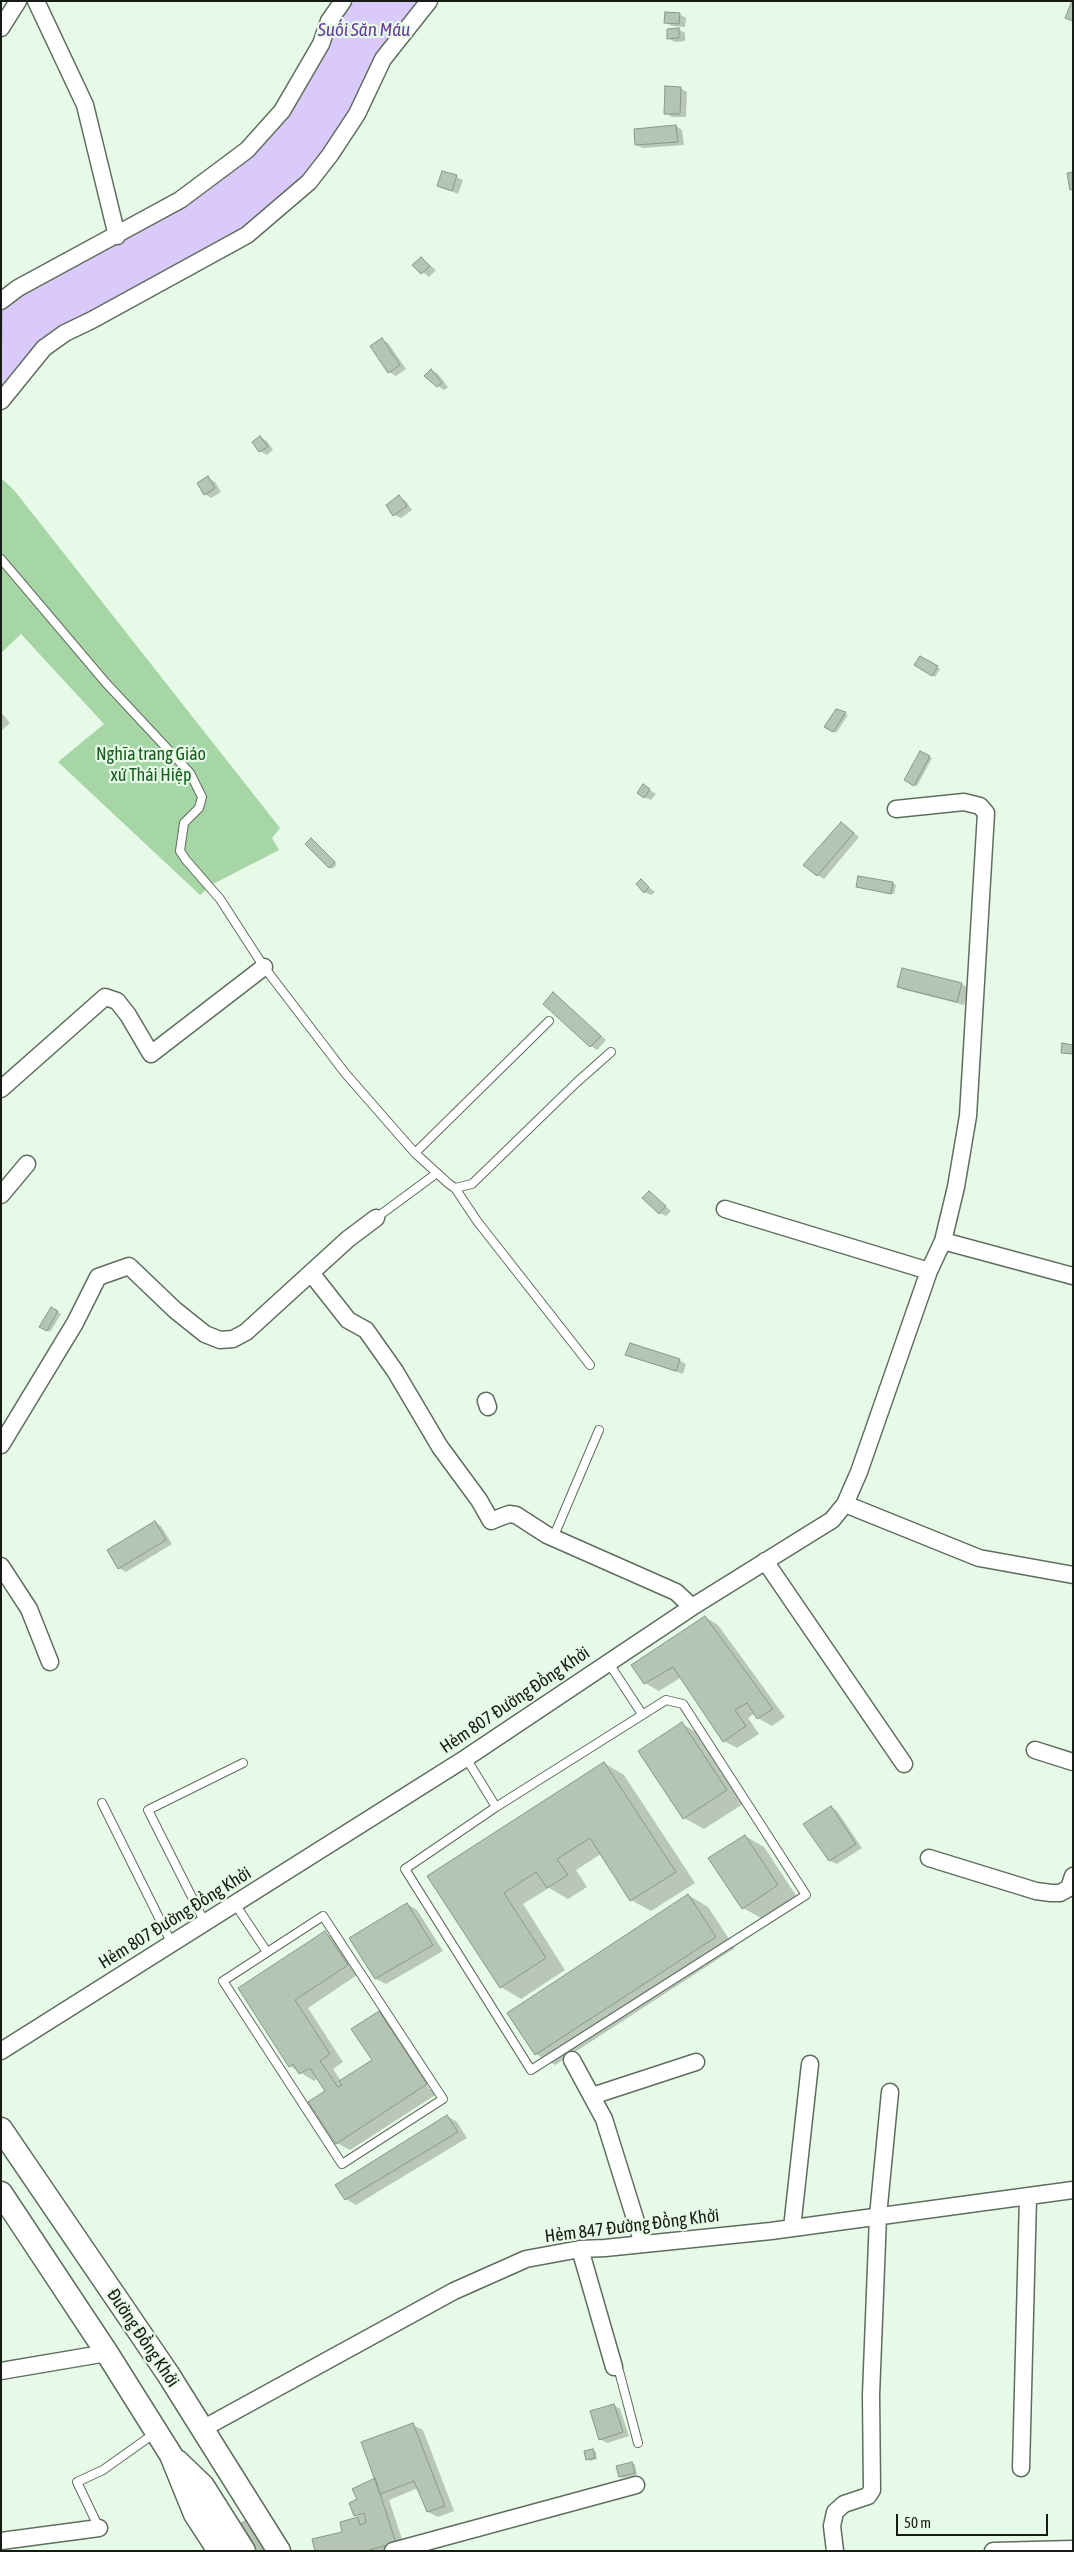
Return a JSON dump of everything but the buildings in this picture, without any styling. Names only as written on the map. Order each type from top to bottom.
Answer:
[{"type":"main road","name":"Đường Đồng Khởi","points":[[1,2129],[204,2428],[279,2551]]},
{"type":"main road","points":[[1,2193],[108,2353],[171,2455],[195,2514],[219,2551]]},
{"type":"main road","points":[[171,2455],[203,2486],[244,2551]]},
{"type":"street","points":[[1,28],[18,1]]},
{"type":"street","points":[[36,1],[85,105],[117,236]]},
{"type":"street","points":[[1,301],[18,288],[117,236],[180,200],[248,150],[282,111],[320,44],[329,21],[343,1]]},
{"type":"street","points":[[1,401],[44,348],[65,333],[134,298],[247,235],[308,182],[330,155],[357,114],[384,59],[429,1]]},
{"type":"street","name":"Hẻm 807 Đường Đồng Khởi","points":[[1,2052],[466,1758],[692,1607],[832,1520],[845,1504],[859,1472],[928,1271],[943,1241],[956,1187],[968,1116],[986,813],[980,806],[964,802],[896,809]]},
{"type":"street","points":[[1,1089],[105,997],[117,1001],[128,1014],[151,1054],[264,967]]},
{"type":"street","points":[[1,1195],[27,1164]]},
{"type":"street","points":[[725,1209],[928,1271]]},
{"type":"street","points":[[1,1445],[74,1323],[98,1277],[129,1266],[205,1334],[220,1340],[233,1339],[246,1332],[348,1239],[376,1218]]},
{"type":"street","points":[[943,1241],[1073,1276]]},
{"type":"street","points":[[311,1273],[348,1320],[366,1330],[440,1447],[479,1500],[491,1521],[513,1514],[553,1538],[676,1592],[692,1607]]},
{"type":"street","points":[[845,1504],[978,1558],[1073,1575]]},
{"type":"street","points":[[766,1561],[904,1764]]},
{"type":"street","points":[[1,1566],[29,1609],[50,1662]]},
{"type":"street","points":[[1035,1750],[1073,1762]]},
{"type":"street","points":[[929,1858],[1036,1891],[1051,1893],[1060,1893],[1069,1888],[1073,1876]]},
{"type":"street","points":[[572,2060],[604,2119],[643,2244]]},
{"type":"street","points":[[592,2096],[696,2062]]},
{"type":"street","points":[[792,2228],[810,2064]]},
{"type":"street","points":[[834,2551],[832,2526],[835,2512],[844,2504],[868,2496],[872,2490],[870,2395],[878,2216],[890,2092]]},
{"type":"street","name":"Hẻm 847 Đường Đồng Khởi","points":[[204,2428],[454,2291],[526,2259],[580,2249],[792,2228],[1073,2190]]},
{"type":"street","points":[[1020,2468],[1028,2197]]},
{"type":"street","points":[[580,2249],[614,2367]]},
{"type":"street","points":[[1,2371],[108,2353]]},
{"type":"street","points":[[393,2551],[636,2485]]},
{"type":"street","points":[[1,2541],[99,2528]]},
{"type":"street","points":[[993,2551],[1073,2549]]},
{"type":"lane","points":[[1,559],[106,684],[181,762],[196,783],[202,797],[199,808],[184,823],[180,851],[220,899],[264,967],[345,1073],[416,1153],[436,1173],[455,1188],[477,1221],[590,1365]]},
{"type":"lane","points":[[416,1153],[548,1021]]},
{"type":"lane","points":[[455,1188],[472,1184],[576,1082],[611,1052]]},
{"type":"lane","points":[[376,1218],[436,1173]]},
{"type":"lane","points":[[553,1538],[599,1430]]},
{"type":"lane","points":[[608,1662],[642,1714]]},
{"type":"lane","points":[[666,1700],[683,1704],[806,1895],[531,2070],[405,1869],[496,1807],[666,1700]]},
{"type":"lane","points":[[466,1758],[496,1807]]},
{"type":"lane","points":[[205,1923],[148,1810],[243,1764]]},
{"type":"lane","points":[[102,1804],[172,1944]]},
{"type":"lane","points":[[235,1904],[267,1952]]},
{"type":"lane","points":[[323,1916],[443,2099],[342,2164],[223,1981],[267,1952],[323,1916]]},
{"type":"lane","points":[[614,2367],[619,2371],[638,2443]]},
{"type":"lane","points":[[99,2528],[77,2482],[102,2470],[156,2432]]},
{"type":"green space","name":"Nghĩa trang Giáo xứ Thái Hiệp","points":[[1,478],[14,490],[280,828],[272,838],[279,850],[213,884],[200,895],[58,762],[104,724],[21,634],[1,653]]},
{"type":"water","name":"Suối Săn Máu","points":[[352,1],[418,1],[377,57],[350,111],[324,151],[302,178],[242,229],[92,312],[1,389],[2,310],[21,294],[183,208],[254,154]]}]
